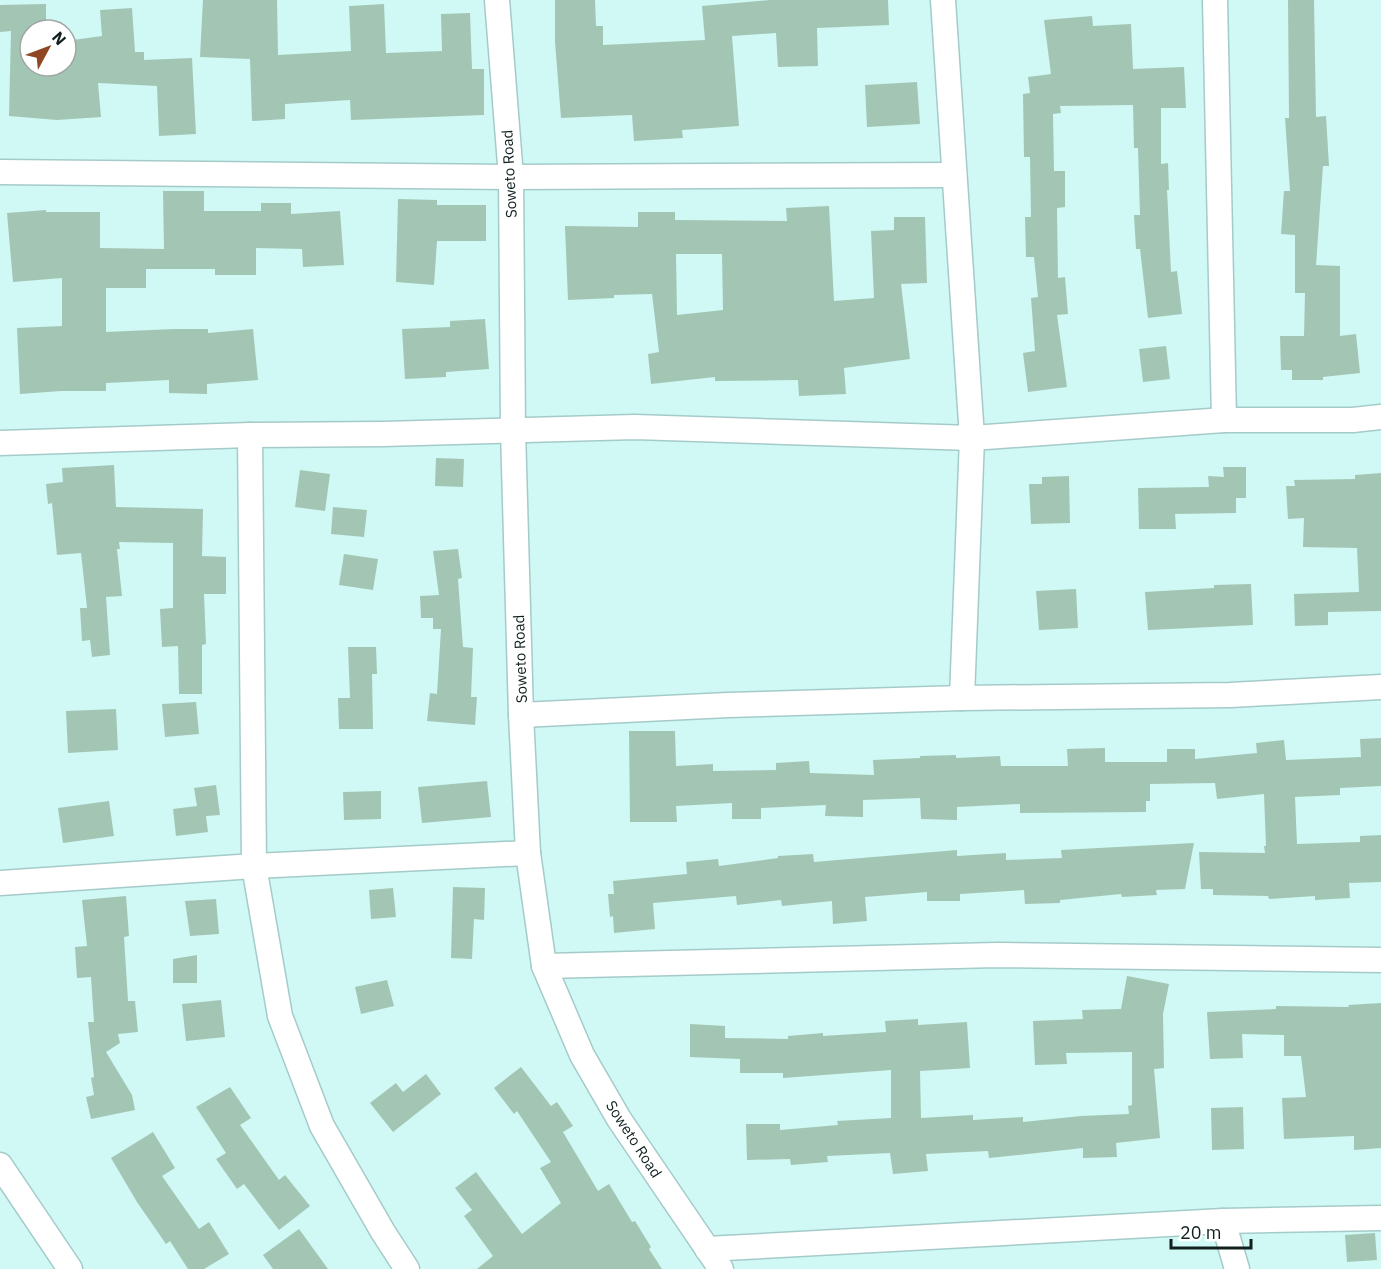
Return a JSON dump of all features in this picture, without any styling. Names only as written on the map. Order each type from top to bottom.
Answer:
[{"type":"street","name":"Soweto Road","points":[[496,0],[511,177],[513,430],[521,715],[528,853],[544,966],[582,1056],[619,1119],[721,1269]]},
{"type":"street","points":[[943,0],[972,438],[962,698]]},
{"type":"street","points":[[1215,0],[1224,420]]},
{"type":"street","points":[[0,172],[511,177],[954,175]]},
{"type":"street","points":[[0,443],[569,427],[646,427],[972,438],[1224,420],[1353,420],[1381,417]]},
{"type":"street","points":[[250,435],[254,866],[280,1016],[322,1126],[407,1269]]},
{"type":"street","points":[[521,715],[728,705],[962,698],[1230,695],[1381,687]]},
{"type":"street","points":[[0,883],[254,866],[528,853]]},
{"type":"street","points":[[544,966],[997,955],[1381,960]]},
{"type":"street","points":[[0,1165],[70,1269]]},
{"type":"street","points":[[707,1249],[1223,1221],[1381,1218]]},
{"type":"street","points":[[1223,1221],[1237,1269]]},
{"type":"building","points":[[203,0],[277,0],[278,55],[351,51],[349,6],[384,4],[386,53],[442,51],[441,14],[470,13],[472,69],[484,69],[484,115],[351,120],[350,100],[285,104],[285,119],[252,121],[250,59],[200,57]]},
{"type":"building","points":[[555,0],[595,0],[596,26],[603,26],[603,45],[705,40],[702,6],[770,0],[888,0],[889,25],[817,28],[818,66],[778,67],[776,33],[732,36],[739,126],[682,130],[683,138],[634,141],[632,115],[561,118],[555,42]]},
{"type":"building","points":[[1288,0],[1314,0],[1316,117],[1326,116],[1329,166],[1323,166],[1316,265],[1340,266],[1340,336],[1356,334],[1360,373],[1323,377],[1323,380],[1292,380],[1292,370],[1281,370],[1280,336],[1304,336],[1305,293],[1295,293],[1295,235],[1281,234],[1284,191],[1290,191],[1285,118],[1289,118]]},
{"type":"building","points":[[46,4],[46,18],[18,18],[18,78],[78,78],[78,39],[102,36],[100,10],[132,8],[135,52],[144,52],[144,60],[192,58],[196,134],[159,136],[157,86],[98,83],[101,117],[57,120],[9,116],[11,31],[0,32],[0,5]]},
{"type":"building","points":[[1092,16],[1093,26],[1131,24],[1133,69],[1184,67],[1186,108],[1161,108],[1161,164],[1168,163],[1171,272],[1177,271],[1182,314],[1148,318],[1140,249],[1136,249],[1134,215],[1140,215],[1138,148],[1134,148],[1133,105],[1060,106],[1061,113],[1053,114],[1054,171],[1065,171],[1065,207],[1057,208],[1058,278],[1065,277],[1068,314],[1057,315],[1067,387],[1028,392],[1023,353],[1035,351],[1031,298],[1038,297],[1034,257],[1026,257],[1025,217],[1031,217],[1030,157],[1024,157],[1023,94],[1030,93],[1028,77],[1051,74],[1044,20]]},
{"type":"building","points":[[917,82],[920,124],[867,127],[865,85]]},
{"type":"building","points":[[163,191],[204,191],[204,211],[261,211],[261,203],[291,203],[291,214],[340,211],[344,265],[303,267],[302,249],[256,248],[256,275],[215,275],[215,269],[146,269],[146,288],[106,288],[106,332],[208,329],[208,333],[253,329],[258,380],[207,384],[207,394],[169,393],[169,380],[106,383],[106,391],[20,394],[17,328],[62,326],[62,278],[13,282],[7,213],[46,210],[46,212],[100,212],[100,248],[164,249]]},
{"type":"building","points":[[398,199],[437,200],[437,205],[486,205],[486,241],[437,241],[434,285],[396,282]]},
{"type":"building","points":[[829,206],[834,301],[874,298],[871,231],[894,230],[894,217],[925,217],[927,283],[901,284],[910,359],[844,368],[846,394],[799,396],[798,380],[715,381],[715,377],[651,384],[648,354],[659,352],[652,294],[568,300],[565,226],[638,227],[638,212],[675,212],[675,220],[787,221],[786,208]],"holes":[[[676,254],[722,254],[723,310],[677,315]]]},
{"type":"building","points":[[485,319],[489,369],[446,372],[446,377],[405,379],[402,329],[450,327],[450,321]]},
{"type":"building","points":[[1166,346],[1170,379],[1143,382],[1139,349]]},
{"type":"building","points":[[436,458],[464,459],[463,487],[435,486]]},
{"type":"building","points":[[114,465],[116,507],[203,509],[202,556],[226,557],[226,594],[204,594],[206,644],[202,645],[202,694],[179,694],[178,646],[162,647],[160,609],[173,608],[173,543],[119,542],[120,549],[117,549],[122,596],[106,597],[110,655],[92,657],[90,640],[82,641],[80,608],[87,608],[81,553],[57,555],[52,503],[48,504],[46,484],[63,482],[62,468]]},
{"type":"building","points":[[1223,467],[1246,467],[1246,498],[1236,498],[1236,513],[1175,514],[1176,529],[1139,529],[1138,488],[1209,487],[1208,476],[1224,477]]},
{"type":"building","points":[[300,470],[330,474],[325,511],[295,507]]},
{"type":"building","points":[[1381,473],[1381,611],[1328,612],[1328,625],[1295,626],[1294,594],[1359,592],[1357,548],[1303,547],[1304,518],[1288,519],[1286,486],[1295,486],[1294,480],[1355,479],[1355,475]]},
{"type":"building","points":[[1069,476],[1070,523],[1031,524],[1029,484],[1042,484],[1042,477]]},
{"type":"building","points":[[333,507],[367,510],[364,537],[331,534]]},
{"type":"building","points":[[458,549],[462,578],[458,579],[463,647],[473,648],[471,697],[477,697],[475,725],[427,721],[430,693],[437,694],[441,629],[433,629],[433,618],[421,618],[420,596],[439,595],[433,551]]},
{"type":"building","points":[[344,554],[378,559],[373,590],[339,585]]},
{"type":"building","points":[[1251,584],[1253,625],[1148,630],[1145,592]]},
{"type":"building","points":[[1076,589],[1078,628],[1039,630],[1036,591]]},
{"type":"building","points":[[348,647],[376,647],[377,674],[372,674],[373,729],[339,729],[338,698],[350,698]]},
{"type":"building","points":[[196,702],[199,734],[165,737],[162,704]]},
{"type":"building","points":[[116,709],[118,750],[68,753],[66,711]]},
{"type":"building","points":[[629,731],[675,731],[676,766],[713,764],[713,771],[776,770],[776,763],[809,761],[810,773],[874,775],[873,760],[920,758],[920,756],[956,755],[956,758],[1000,756],[1001,766],[1068,766],[1067,749],[1105,748],[1105,762],[1167,762],[1167,749],[1195,749],[1195,759],[1257,753],[1256,743],[1284,740],[1286,760],[1361,757],[1360,739],[1381,738],[1381,786],[1340,788],[1340,795],[1295,797],[1297,844],[1360,842],[1360,836],[1381,835],[1381,882],[1349,883],[1350,898],[1315,900],[1315,896],[1269,899],[1268,896],[1213,895],[1213,889],[1201,889],[1199,852],[1265,853],[1264,846],[1266,846],[1264,794],[1217,799],[1215,783],[1150,784],[1150,801],[1146,801],[1146,812],[1020,813],[1020,804],[957,807],[957,820],[921,819],[920,798],[863,800],[863,817],[825,816],[826,805],[761,808],[761,819],[732,819],[732,803],[676,806],[677,822],[630,822]]},
{"type":"building","points":[[487,781],[491,817],[422,823],[418,787]]},
{"type":"building","points":[[216,785],[220,815],[206,816],[208,832],[176,836],[173,809],[197,806],[194,788]]},
{"type":"building","points":[[381,791],[381,819],[344,820],[343,792]]},
{"type":"building","points":[[109,801],[114,836],[63,843],[58,808]]},
{"type":"building","points":[[1194,843],[1185,889],[1156,890],[1157,895],[1122,897],[1121,894],[1060,900],[1060,903],[1025,904],[1024,890],[960,894],[960,901],[927,901],[927,892],[865,897],[867,921],[833,924],[832,901],[782,906],[781,900],[737,905],[736,896],[653,903],[655,929],[614,933],[613,916],[610,917],[608,894],[614,894],[613,881],[687,874],[686,862],[718,859],[719,866],[778,858],[778,856],[813,854],[814,862],[957,850],[957,856],[1006,853],[1006,860],[1062,858],[1061,850]]},
{"type":"building","points":[[453,887],[485,888],[484,920],[474,919],[472,959],[451,958]]},
{"type":"building","points":[[393,888],[396,917],[371,919],[369,890]]},
{"type":"building","points":[[126,896],[129,936],[124,937],[128,1001],[135,1001],[138,1032],[118,1034],[120,1043],[106,1052],[132,1095],[135,1110],[91,1119],[86,1097],[94,1095],[88,1022],[94,1022],[91,977],[77,978],[75,947],[87,946],[82,900]]},
{"type":"building","points":[[216,899],[219,934],[190,936],[185,901]]},
{"type":"building","points":[[197,955],[197,983],[173,983],[173,959]]},
{"type":"building","points":[[1127,976],[1169,984],[1163,1014],[1164,1068],[1154,1069],[1160,1138],[1116,1143],[1117,1157],[1083,1158],[1083,1148],[989,1158],[988,1151],[926,1154],[928,1171],[893,1174],[890,1153],[827,1156],[828,1162],[791,1165],[790,1159],[747,1160],[746,1124],[780,1124],[780,1130],[838,1125],[837,1121],[891,1118],[891,1070],[783,1078],[783,1073],[740,1073],[740,1059],[690,1057],[690,1024],[725,1026],[725,1038],[788,1039],[788,1036],[823,1033],[823,1036],[886,1032],[885,1021],[918,1019],[918,1025],[967,1022],[970,1068],[920,1071],[921,1118],[973,1115],[973,1120],[1023,1117],[1023,1122],[1129,1114],[1128,1106],[1132,1105],[1132,1052],[1066,1053],[1067,1064],[1035,1065],[1033,1021],[1083,1019],[1082,1010],[1121,1009]]},
{"type":"building","points":[[387,980],[394,1006],[361,1014],[355,987]]},
{"type":"building","points":[[221,1000],[225,1037],[186,1041],[182,1004]]},
{"type":"building","points":[[1381,1003],[1381,1148],[1354,1150],[1354,1136],[1284,1139],[1282,1098],[1306,1097],[1301,1056],[1284,1056],[1284,1035],[1242,1034],[1243,1058],[1210,1059],[1207,1012],[1276,1009],[1276,1006],[1349,1007],[1348,1005]]},
{"type":"building","points":[[521,1067],[551,1106],[557,1102],[573,1126],[563,1132],[598,1191],[609,1184],[632,1222],[635,1221],[662,1269],[477,1269],[493,1256],[464,1216],[472,1210],[455,1188],[476,1172],[522,1234],[561,1203],[540,1168],[551,1162],[517,1111],[514,1114],[494,1088]]},
{"type":"building","points":[[426,1074],[441,1094],[393,1132],[370,1103],[396,1083],[403,1092]]},
{"type":"building","points":[[230,1087],[251,1118],[240,1125],[279,1180],[285,1175],[310,1206],[279,1230],[244,1184],[237,1189],[216,1159],[226,1153],[196,1107]]},
{"type":"building","points":[[1243,1107],[1244,1149],[1212,1150],[1211,1108]]},
{"type":"building","points":[[153,1132],[175,1168],[162,1176],[199,1229],[209,1222],[229,1254],[204,1269],[188,1269],[170,1241],[166,1244],[137,1202],[111,1158]]},
{"type":"building","points":[[299,1229],[328,1269],[273,1269],[263,1255]]},
{"type":"building","points":[[1375,1233],[1377,1260],[1347,1262],[1345,1235]]}]
